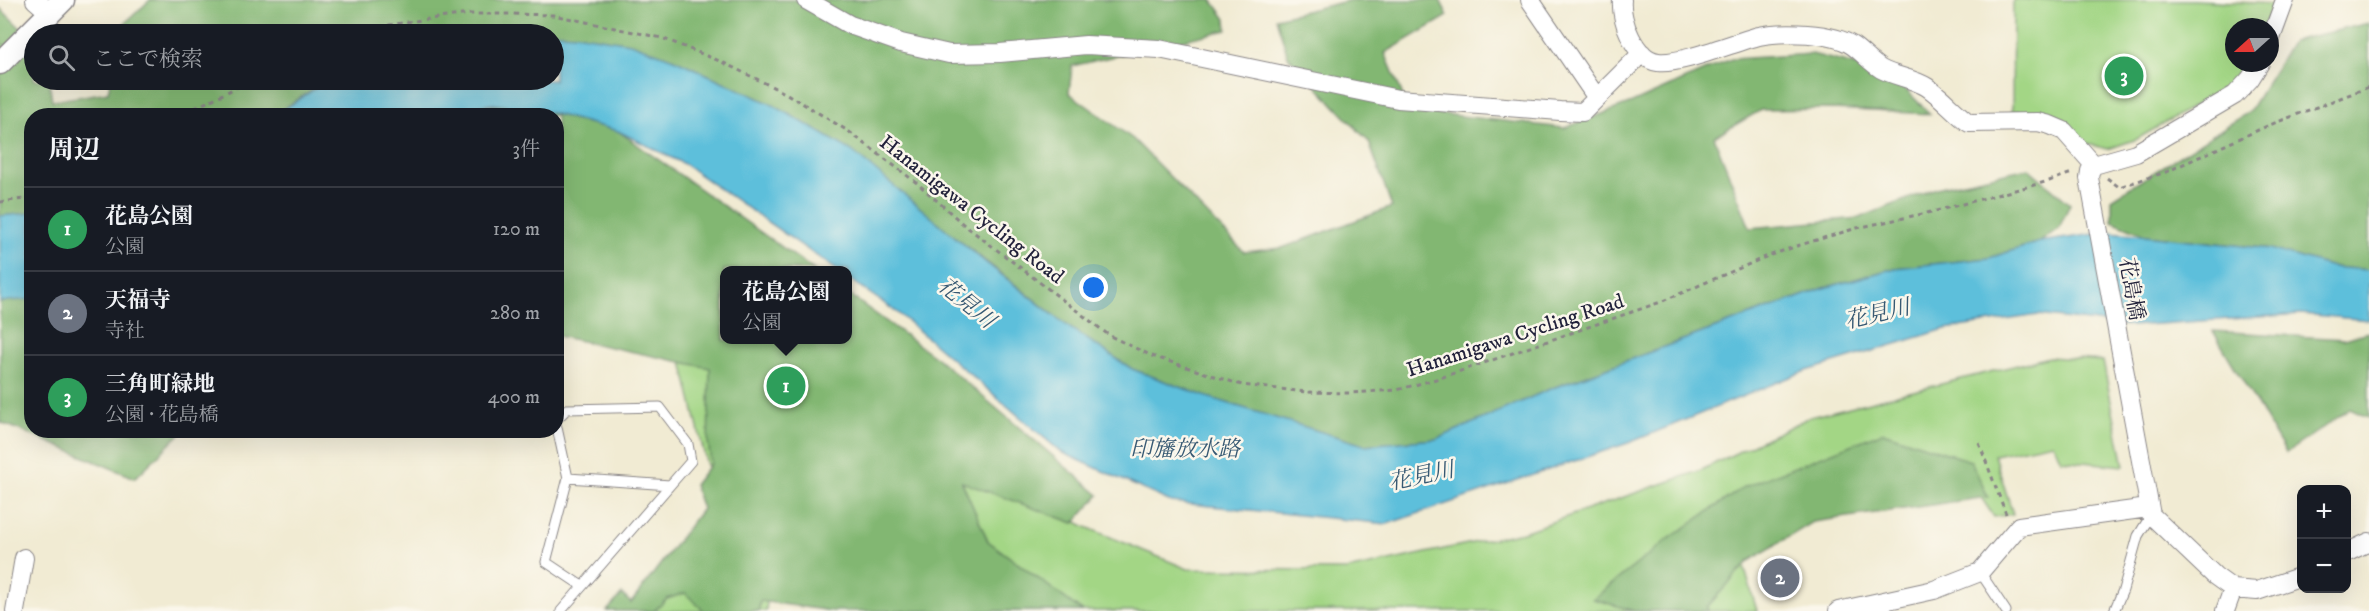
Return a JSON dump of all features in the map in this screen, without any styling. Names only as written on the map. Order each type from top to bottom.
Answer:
[{"type":"street","points":[[806,0],[850,25],[901,43],[949,54],[1000,53],[1086,45],[1138,48],[1159,50],[1398,99],[1582,112],[1642,52]]},
{"type":"street","points":[[1530,0],[1597,98]]},
{"type":"street","points":[[1622,0],[1623,20],[1628,35],[1642,52],[1657,62],[1761,36],[1797,34],[1828,38],[1851,45],[1876,66],[1890,74],[1908,78],[1927,87],[1969,123],[2038,123],[2064,131],[2094,165],[2136,153],[2235,95],[2254,72]]},
{"type":"street","points":[[2278,18],[2285,0]]},
{"type":"street","points":[[33,24],[50,4]]},
{"type":"street","points":[[0,63],[24,35]]},
{"type":"street","name":"花島橋","points":[[2094,165],[2090,171],[2090,184],[2150,511]]},
{"type":"street","points":[[1838,611],[1934,590],[1980,572],[2019,526],[2150,511],[2215,576],[2233,589],[2257,591],[2297,577]]},
{"type":"street","points":[[2351,551],[2369,542]]},
{"type":"street","points":[[15,611],[24,558]]},
{"type":"street","points":[[2225,611],[2233,589]]},
{"type":"lane","points":[[561,611],[691,461],[688,444],[660,407],[567,410],[564,413]]},
{"type":"lane","points":[[560,438],[568,478],[546,562],[582,586]]},
{"type":"lane","points":[[568,478],[670,485]]},
{"type":"lane","points":[[2114,611],[2123,590],[2138,536],[2150,511]]},
{"type":"lane","points":[[1980,572],[2006,611]]},
{"type":"path","name":"Hanamigawa Cycling Road","points":[[395,24],[470,14],[553,15],[662,38],[722,62],[787,94],[848,131],[917,183],[963,224],[1110,336],[1152,356],[1242,385],[1306,392],[1350,393],[1397,390],[1658,303],[1768,256],[1800,245],[2049,181],[2077,171]]},
{"type":"path","points":[[2111,182],[2119,188],[2166,172],[2267,126],[2369,87]]},
{"type":"path","points":[[195,108],[231,90]]},
{"type":"path","points":[[0,202],[24,199]]},
{"type":"path","points":[[1980,443],[2005,512],[2019,526]]},
{"type":"green space","points":[[150,0],[1212,0],[1226,19],[1227,30],[1072,66],[1069,93],[1133,139],[1244,252],[1282,248],[1392,207],[1369,142],[1288,56],[1276,18],[1351,0],[1440,0],[1448,16],[1385,53],[1409,110],[1564,128],[1632,103],[1731,59],[1812,54],[1890,74],[1930,114],[1832,109],[1761,110],[1714,137],[1750,228],[1859,218],[1936,188],[2028,168],[2070,204],[2059,228],[2040,242],[1989,258],[1895,268],[1821,289],[1550,389],[1437,439],[1364,445],[1204,396],[1132,369],[1070,328],[955,237],[852,151],[773,105],[674,59],[630,43],[564,34],[564,24],[124,24]]},
{"type":"green space","points":[[2013,0],[2193,0],[2272,4],[2267,18],[2225,18],[2225,72],[2238,72],[2225,88],[2137,139],[2108,149],[2087,144],[2052,114],[2012,111]]},
{"type":"green space","points":[[0,8],[24,31],[24,90],[50,90],[52,101],[108,92],[108,90],[313,90],[285,108],[24,108],[24,214],[0,216]]},
{"type":"green space","points":[[2369,23],[2369,270],[2332,267],[2270,249],[2145,235],[2112,221],[2112,199],[2249,112],[2273,72],[2279,72],[2279,62],[2292,41]]},
{"type":"green space","points":[[502,105],[523,108],[467,108]]},
{"type":"green space","points":[[564,116],[618,131],[808,266],[720,266],[720,344],[852,344],[852,297],[937,358],[1099,495],[1074,523],[962,482],[988,541],[1082,611],[832,611],[760,601],[759,611],[704,611],[685,593],[667,599],[654,611],[607,611],[622,594],[631,603],[702,509],[694,485],[711,463],[708,442],[710,368],[564,337]]},
{"type":"green space","points":[[720,276],[720,344],[732,344],[1086,527],[1188,569],[1347,570],[1523,532],[1699,471],[1810,417],[2049,357],[2103,361],[2124,466],[2061,460],[2053,443],[1994,455],[2013,514],[1994,517],[1952,454],[1890,443],[1736,538],[1757,611],[1589,611],[1534,607],[1509,611],[878,611],[768,592],[766,611],[644,611],[717,507],[676,337]]},
{"type":"green space","points":[[24,297],[24,432],[0,422],[0,302]]},
{"type":"green space","points":[[2213,331],[2345,339],[2369,332],[2369,418],[2350,409],[2286,453]]},
{"type":"green space","points":[[1883,432],[1971,461],[1988,497],[1813,522],[1749,561],[1707,607],[1708,611],[1634,611],[1593,599],[1667,540],[1744,487]]},
{"type":"green space","points":[[39,438],[176,438],[135,478]]},
{"type":"water","name":"印旛放水路","points":[[564,33],[630,43],[674,59],[773,105],[852,151],[985,262],[1070,328],[1132,369],[1204,396],[1364,445],[1437,439],[1550,389],[1821,289],[1895,268],[1989,258],[2040,242],[2109,232],[2270,249],[2332,267],[2369,270],[2369,320],[2301,314],[2130,326],[2038,315],[1945,329],[1800,373],[1631,442],[1387,524],[1171,502],[1061,452],[898,313],[852,281],[852,266],[831,266],[684,164],[618,131],[564,116],[564,108],[522,108],[493,104],[463,108],[286,108],[313,90],[564,90]]},
{"type":"water","points":[[24,214],[24,300],[0,302],[0,216]]},
{"type":"place","name":"三角町緑地","points":[[2124,76]]},
{"type":"place","name":"花島公園","points":[[786,386]]},
{"type":"place","name":"天福寺","points":[[1780,578]]},
{"type":"water label","name":"花見川","points":[[967,302]]},
{"type":"water label","name":"花見川","points":[[1877,313]]},
{"type":"water label","name":"花見川","points":[[1421,475]]}]
